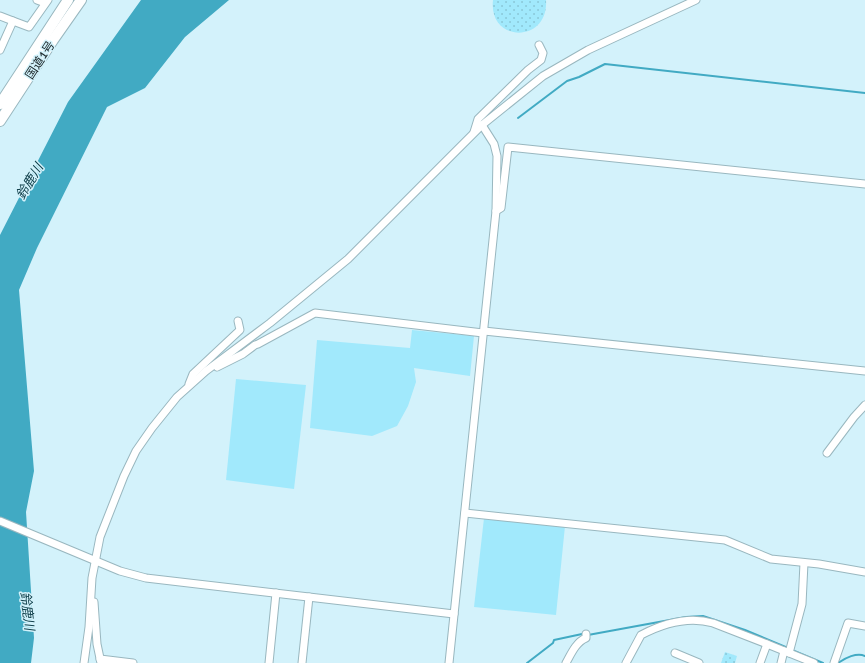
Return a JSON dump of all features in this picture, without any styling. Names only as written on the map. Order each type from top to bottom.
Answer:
[{"type":"highway","name":"国道1号","points":[[0,104],[68,0]]},
{"type":"highway","name":"国道1号","points":[[0,121],[81,0]]},
{"type":"street","points":[[0,16],[29,27],[47,2],[37,0]]},
{"type":"street","points":[[84,663],[89,627],[94,560],[102,530],[136,451],[177,397],[206,370],[270,323],[348,259],[482,125],[543,76],[588,50],[696,0]]},
{"type":"street","points":[[0,50],[13,21]]},
{"type":"street","points":[[473,134],[478,119],[528,70],[541,60],[543,53],[539,45]]},
{"type":"street","points":[[449,663],[496,211],[497,156],[494,144],[482,125]]},
{"type":"street","points":[[496,211],[501,208],[508,147],[865,184]]},
{"type":"street","points":[[206,370],[209,372],[243,354],[255,344],[258,344],[315,313],[865,372]]},
{"type":"street","points":[[188,386],[193,374],[240,330],[238,321]]},
{"type":"street","points":[[827,453],[865,405]]},
{"type":"street","points":[[465,513],[717,539],[771,559],[804,564],[819,564],[865,572]]},
{"type":"street","points":[[0,521],[120,571],[146,578],[454,614]]},
{"type":"street","points":[[781,663],[788,650],[802,604],[804,564]]},
{"type":"street","points":[[92,578],[97,644],[100,661],[133,663]]},
{"type":"street","points":[[269,663],[276,593]]},
{"type":"street","points":[[302,663],[309,597]]},
{"type":"street","points":[[626,663],[641,635],[666,625],[693,620],[704,620],[767,644],[788,650],[814,663]]},
{"type":"street","points":[[834,663],[848,623],[865,626]]},
{"type":"street","points":[[566,663],[577,645],[586,636]]},
{"type":"street","points":[[760,663],[767,644]]},
{"type":"street","points":[[676,653],[699,663]]},
{"type":"shaded area","points":[[493,0],[546,0],[544,14],[538,25],[529,31],[519,33],[508,30],[500,24],[494,14]]},
{"type":"shaded area","points":[[412,330],[474,336],[470,376],[414,368],[416,382],[408,406],[397,426],[372,436],[310,428],[317,340],[410,348]]},
{"type":"shaded area","points":[[236,379],[306,385],[294,489],[226,480]]},
{"type":"shaded area","points":[[484,518],[565,526],[556,615],[474,607]]},
{"type":"shaded area","points":[[725,652],[737,656],[735,663],[721,663]]},
{"type":"water","name":"鈴鹿川","points":[[141,0],[229,0],[185,37],[145,88],[107,107],[37,248],[19,290],[34,471],[26,512],[34,638],[31,663],[0,663],[0,235],[68,102]]},
{"type":"waterway","points":[[518,118],[567,81],[579,77],[605,64],[865,93]]},
{"type":"waterway","points":[[588,635],[686,617],[703,616],[745,630],[788,648]]},
{"type":"waterway","points":[[527,663],[553,643],[554,640],[584,634]]},
{"type":"waterway","points":[[792,650],[823,663]]},
{"type":"waterway","points":[[838,663],[855,655],[865,656]]}]
